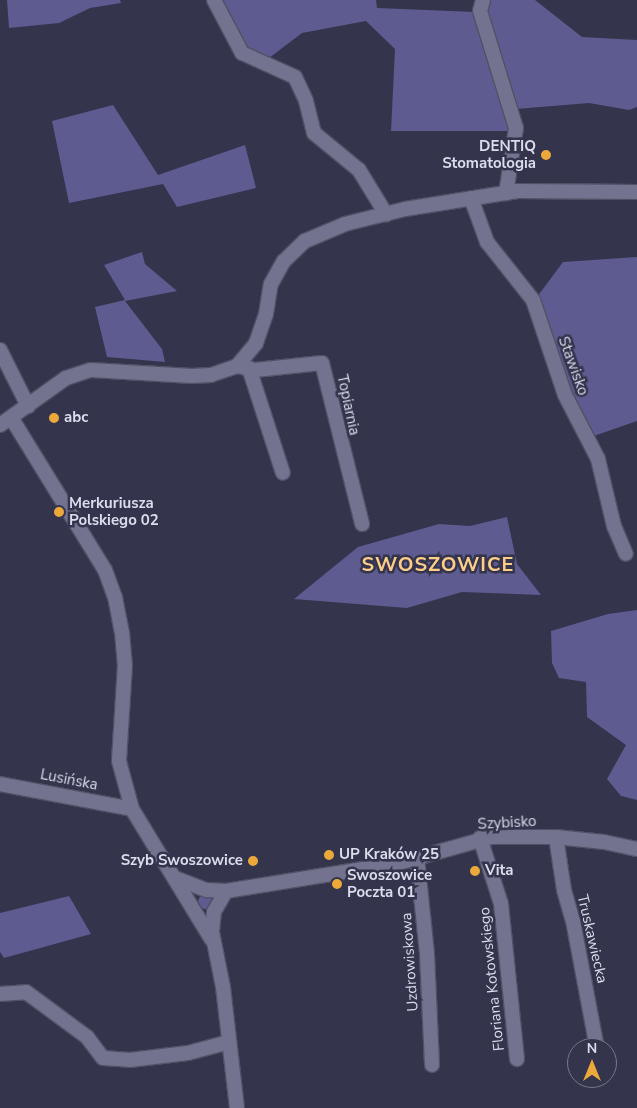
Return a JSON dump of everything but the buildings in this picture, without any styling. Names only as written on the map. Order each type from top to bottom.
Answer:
[{"type":"street","points":[[214,0],[242,53],[295,77],[306,100],[314,133],[359,170],[386,214]]},
{"type":"street","points":[[483,0],[480,10],[516,128],[506,193]]},
{"type":"street","points":[[212,940],[132,810],[119,761],[125,665],[115,597],[105,570],[6,422],[66,378],[91,370],[192,376],[211,375],[243,367],[256,344],[266,314],[271,284],[284,262],[305,241],[345,224],[386,214],[506,193],[637,192]]},
{"type":"street","name":"Stawisko","points":[[471,198],[487,242],[533,300],[565,395],[598,459],[614,526],[626,554]]},
{"type":"street","points":[[0,350],[28,406]]},
{"type":"street","name":"Topiarnia","points":[[243,367],[322,363],[362,524]]},
{"type":"street","points":[[243,367],[283,473]]},
{"type":"street","name":"Lusińska","points":[[0,784],[132,810]]},
{"type":"street","name":"Szybisko","points":[[175,878],[206,890],[226,891],[395,864],[480,838],[556,837],[604,842],[637,849]]},
{"type":"street","name":"Truskawiecka","points":[[556,837],[564,890],[573,921],[595,1038]]},
{"type":"street","name":"Floriana Kotowskiego","points":[[480,838],[501,904],[517,1060]]},
{"type":"street","name":"Uzdrowiskowa","points":[[417,857],[427,954],[432,1065]]},
{"type":"street","points":[[226,891],[214,912],[212,940],[230,1042],[237,1108]]},
{"type":"street","points":[[0,994],[26,992],[86,1037],[103,1058],[130,1060],[169,1055],[230,1042]]},
{"type":"shaded area","points":[[7,0],[120,0],[121,3],[90,8],[59,23],[9,28]]},
{"type":"shaded area","points":[[218,0],[376,0],[377,8],[475,12],[512,131],[391,131],[395,49],[366,21],[302,33],[265,61],[245,51]]},
{"type":"shaded area","points":[[487,0],[535,0],[582,37],[637,40],[637,107],[629,110],[589,103],[516,109],[486,9]]},
{"type":"shaded area","points":[[113,105],[158,175],[245,145],[256,188],[177,207],[163,184],[69,203],[52,121]]},
{"type":"shaded area","points":[[142,252],[145,264],[177,291],[125,301],[162,349],[165,362],[107,357],[95,307],[125,300],[104,265]]},
{"type":"shaded area","points":[[637,257],[637,421],[591,437],[580,418],[537,297],[563,262]]},
{"type":"shaded area","points":[[507,517],[517,564],[541,595],[462,592],[407,608],[294,599],[358,547],[439,524],[470,526]]},
{"type":"shaded area","points":[[637,610],[637,800],[621,796],[607,779],[626,745],[587,717],[586,682],[559,678],[552,663],[551,631],[608,614]]},
{"type":"shaded area","points":[[205,895],[210,897],[212,902],[210,907],[205,909],[200,907],[198,902],[200,897]]},
{"type":"shaded area","points":[[69,896],[91,934],[4,958],[0,952],[0,913]]},
{"type":"place","name":"DENTIQ Stomatologia","points":[[546,155]]},
{"type":"place","name":"abc","points":[[54,418]]},
{"type":"place","name":"Merkuriusza Polskiego 02","points":[[59,512]]},
{"type":"place","name":"UP Kraków 25","points":[[329,855]]},
{"type":"place","name":"Szyb Swoszowice","points":[[253,861]]},
{"type":"place","name":"Vita","points":[[475,871]]},
{"type":"place","name":"Swoszowice Poczta 01","points":[[337,884]]},
{"type":"district","name":"SWOSZOWICE","points":[[438,564]]}]
